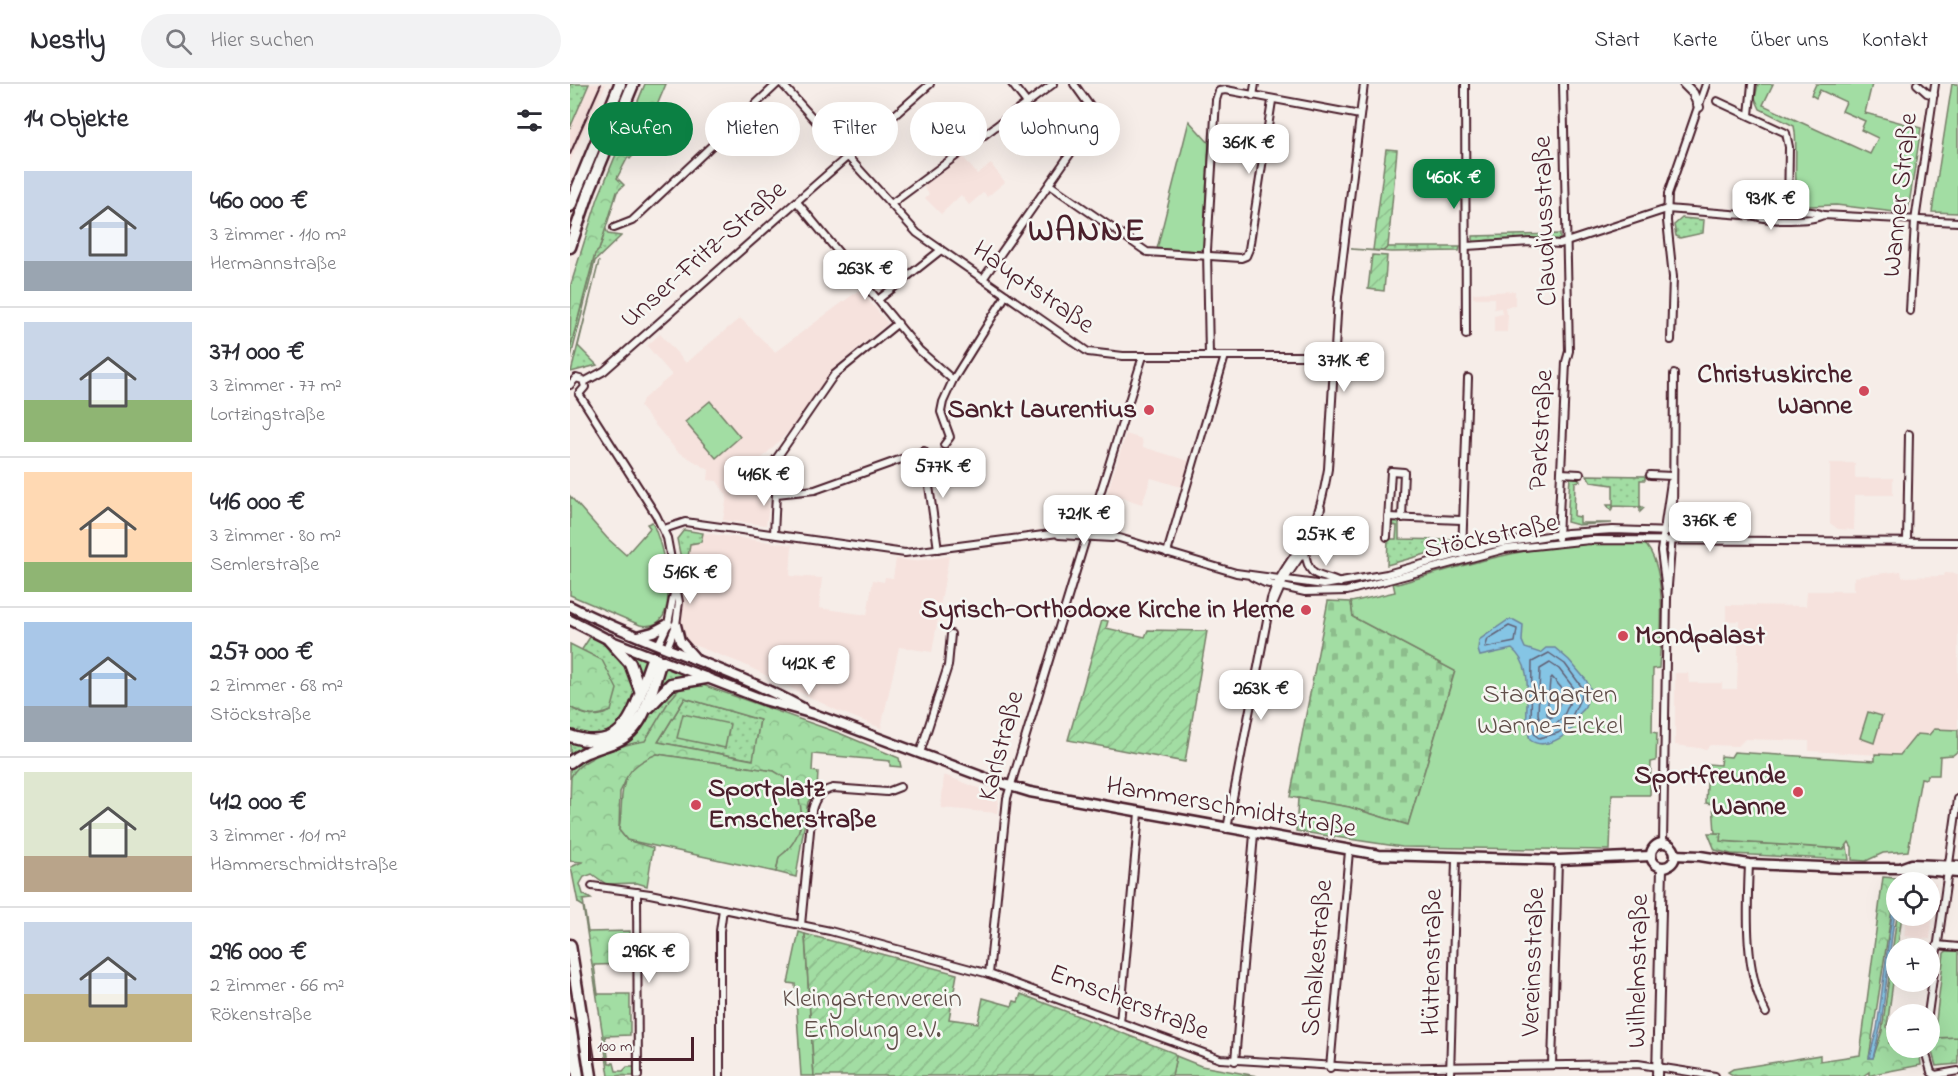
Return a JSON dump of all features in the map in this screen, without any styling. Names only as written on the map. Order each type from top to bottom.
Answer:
[{"type":"highway","points":[[570,206],[620,84]]},
{"type":"highway","points":[[570,247],[596,171],[633,84]]},
{"type":"highway","points":[[609,640],[630,663],[641,693]]},
{"type":"highway","points":[[570,736],[590,740],[602,739],[619,732],[634,714],[657,659]]},
{"type":"highway","points":[[643,714],[657,659]]},
{"type":"highway","points":[[570,762],[585,752],[625,737],[671,684],[706,678]]},
{"type":"highway","points":[[570,945],[591,1076]]},
{"type":"highway","points":[[570,1025],[578,1076]]},
{"type":"main road","name":"Hammerschmidtstraße","points":[[570,606],[635,636],[759,685],[817,715]]},
{"type":"main road","name":"Hammerschmidtstraße","points":[[570,620],[609,640],[764,700],[817,715],[1009,786],[1139,813],[1349,851],[1456,859],[1558,860],[1651,856]]},
{"type":"main road","points":[[635,636],[672,625],[684,647],[698,660]]},
{"type":"main road","points":[[657,659],[662,647]]},
{"type":"main road","points":[[1663,843],[1671,847],[1674,855],[1671,864],[1662,867],[1654,864],[1651,856],[1654,847],[1663,843]]},
{"type":"main road","points":[[1674,855],[1700,856],[1749,864],[1901,867],[1947,869],[1958,873]]},
{"type":"main road","points":[[1947,869],[1958,866]]},
{"type":"street","points":[[614,228],[632,221],[777,84]]},
{"type":"street","name":"Hauptstraße","points":[[782,84],[812,117]]},
{"type":"street","name":"Unser-Fritz-Straße","points":[[898,112],[930,84]]},
{"type":"street","points":[[1012,84],[1027,102]]},
{"type":"street","points":[[1029,102],[1053,84]]},
{"type":"street","points":[[983,279],[1094,119],[1094,111],[1074,84]]},
{"type":"street","points":[[1253,96],[1255,84]]},
{"type":"street","points":[[1280,583],[1305,552],[1318,527],[1328,469],[1341,268],[1364,84]]},
{"type":"street","points":[[1465,84],[1466,335]]},
{"type":"street","name":"Claudiusstraße","points":[[1563,84],[1568,356]]},
{"type":"street","points":[[1684,84],[1693,93],[1699,107]]},
{"type":"street","points":[[1671,340],[1672,277],[1667,209],[1669,188],[1706,84]]},
{"type":"street","points":[[1749,114],[1752,84]]},
{"type":"street","points":[[1917,84],[1927,93],[1934,95]]},
{"type":"street","name":"Wanner Straße","points":[[1910,311],[1915,221],[1935,84]]},
{"type":"street","points":[[1209,356],[1207,256],[1216,100],[1219,91],[1360,115]]},
{"type":"street","points":[[1718,100],[1786,133],[1789,142],[1789,216]]},
{"type":"street","points":[[1050,184],[1143,250],[1207,256],[1246,256],[1260,188],[1272,101]]},
{"type":"street","points":[[891,204],[999,124]]},
{"type":"street","name":"Hauptstraße","points":[[848,156],[917,233],[1088,352],[1105,356],[1334,356]]},
{"type":"street","name":"Unser-Fritz-Straße","points":[[585,382],[604,371],[848,156]]},
{"type":"street","points":[[797,202],[919,350],[953,380]]},
{"type":"street","points":[[1466,246],[1531,242],[1560,244],[1667,209],[1756,216],[1766,219],[1823,215],[1958,222]]},
{"type":"street","points":[[879,299],[941,250]]},
{"type":"street","points":[[944,445],[950,437],[941,412],[953,380],[1006,295]]},
{"type":"street","points":[[774,462],[834,375],[897,323]]},
{"type":"street","name":"Karlstraße","points":[[990,974],[1009,786],[1143,356]]},
{"type":"street","points":[[1167,553],[1225,356]]},
{"type":"street","name":"Parkstraße","points":[[1558,538],[1568,356]]},
{"type":"street","points":[[1663,843],[1674,374]]},
{"type":"street","points":[[576,378],[585,382],[585,389],[574,393],[570,384],[576,378]]},
{"type":"street","points":[[1462,556],[1461,520],[1468,378]]},
{"type":"street","points":[[579,393],[663,529],[673,557],[675,586],[672,625],[662,647]]},
{"type":"street","points":[[1907,541],[1909,434]]},
{"type":"street","points":[[776,494],[815,489],[924,451],[938,549]]},
{"type":"street","points":[[1387,537],[1390,471],[1404,472],[1402,518]]},
{"type":"street","points":[[1561,473],[1580,474]]},
{"type":"street","points":[[1650,475],[1671,478]]},
{"type":"street","points":[[1667,598],[1661,540],[1671,478]]},
{"type":"street","points":[[774,480],[776,494],[774,534]]},
{"type":"street","points":[[1227,829],[1271,608],[1280,583],[1321,507]]},
{"type":"street","points":[[1388,517],[1461,520]]},
{"type":"street","name":"Stöckstraße","points":[[663,529],[685,522],[905,553],[1088,532],[1316,593],[1347,591],[1390,582],[1462,556]]},
{"type":"street","name":"Stöckstraße","points":[[1280,583],[1341,583],[1462,556],[1613,530],[1734,534],[1743,539]]},
{"type":"street","name":"Stöckstraße","points":[[1558,538],[1958,542]]},
{"type":"street","points":[[1305,552],[1311,572],[1341,583]]},
{"type":"street","points":[[920,753],[948,666],[951,634]]},
{"type":"street","points":[[801,925],[812,810],[816,798],[825,790],[832,788],[887,792],[900,787]]},
{"type":"street","points":[[1938,938],[1958,799]]},
{"type":"street","points":[[1120,1023],[1139,813]]},
{"type":"street","points":[[1235,1061],[1254,834]]},
{"type":"street","name":"Schalkestraße","points":[[1330,1068],[1349,851]]},
{"type":"street","name":"Hüttenstraße","points":[[1451,1067],[1456,859]]},
{"type":"street","name":"Vereinsstraße","points":[[1552,1065],[1558,860]]},
{"type":"street","points":[[1749,864],[1749,934],[1755,985],[1766,1013]]},
{"type":"street","name":"Wilhelmstraße","points":[[1658,1072],[1662,867]]},
{"type":"street","name":"Emscherstraße","points":[[592,886],[637,892],[801,925],[990,974],[1205,1055],[1235,1061],[1330,1068],[1638,1064],[1658,1072],[1715,1076]]},
{"type":"street","points":[[637,892],[638,1076]]},
{"type":"street","points":[[720,1076],[720,931],[723,909]]},
{"type":"street","points":[[1940,945],[1958,947]]},
{"type":"street","points":[[1926,1058],[1928,1069],[1933,1075],[1958,1071]]},
{"type":"street","points":[[1482,1066],[1482,1076]]},
{"type":"street","points":[[1450,1076],[1451,1067]]},
{"type":"street","points":[[1407,1076],[1409,1068]]},
{"type":"shaded area","points":[[589,84],[606,84],[598,102],[588,102],[588,123],[570,162],[570,128]]},
{"type":"shaded area","points":[[963,157],[977,174],[991,164],[1005,182],[987,197],[984,192],[969,205],[961,195],[941,214],[925,198],[929,194],[923,186]]},
{"type":"shaded area","points":[[862,288],[867,293],[865,296],[888,323],[834,368],[792,428],[762,458],[755,472],[764,476],[767,482],[769,506],[766,525],[723,520],[727,496],[717,481],[708,480],[709,470],[677,451],[640,407],[643,399],[672,375],[647,346],[660,334],[686,363],[740,318],[775,352]]},
{"type":"shaded area","points":[[1515,291],[1515,306],[1505,307],[1506,314],[1508,314],[1507,332],[1494,332],[1494,316],[1502,314],[1501,308],[1494,309],[1494,298],[1473,298],[1473,293]]},
{"type":"shaded area","points":[[1126,434],[1142,439],[1143,447],[1189,461],[1181,487],[1151,478],[1142,504],[1107,493]]},
{"type":"shaded area","points":[[1830,463],[1855,463],[1855,478],[1893,478],[1893,495],[1855,495],[1854,530],[1838,529],[1830,523]]},
{"type":"shaded area","points":[[703,533],[792,545],[790,576],[822,578],[819,608],[867,615],[873,580],[884,582],[885,577],[893,578],[896,559],[913,561],[949,556],[932,652],[899,647],[881,728],[836,710],[741,663],[688,643],[681,627],[684,589],[682,564],[687,564],[690,543],[701,542]]},
{"type":"shaded area","points":[[1901,571],[1902,577],[1958,574],[1958,730],[1934,729],[1930,735],[1917,734],[1898,756],[1809,751],[1809,741],[1745,739],[1738,746],[1710,745],[1706,749],[1675,745],[1675,673],[1688,673],[1689,683],[1722,683],[1722,689],[1737,689],[1739,621],[1726,621],[1726,605],[1806,606],[1807,591],[1854,591],[1854,577]]},
{"type":"shaded area","points":[[944,775],[999,796],[997,813],[941,808]]},
{"type":"shaded area","points":[[1906,926],[1931,926],[1930,938],[1904,936]]},
{"type":"green space","points":[[570,84],[589,84],[570,128]]},
{"type":"green space","points":[[645,84],[666,84],[658,102],[638,102]]},
{"type":"green space","points":[[1758,84],[1773,84],[1763,105],[1870,154],[1878,138],[1861,130],[1865,121],[1842,111],[1846,102],[1820,90],[1816,98],[1811,95],[1816,84],[1872,84],[1865,113],[1921,128],[1908,211],[1903,213],[1836,205],[1810,206],[1801,202],[1796,186],[1794,126],[1760,109],[1755,98]]},
{"type":"green space","points":[[1952,84],[1958,84],[1958,213],[1932,212]]},
{"type":"green space","points":[[1189,121],[1209,143],[1203,247],[1200,251],[1157,249]]},
{"type":"green space","points":[[1386,149],[1397,150],[1388,247],[1383,251],[1373,250]]},
{"type":"green space","points":[[615,156],[633,156],[630,159],[628,157],[617,178],[624,185],[617,192],[599,250],[595,254],[570,349],[571,284],[598,198]]},
{"type":"green space","points":[[1682,218],[1704,220],[1703,233],[1680,238],[1676,236],[1674,225]]},
{"type":"green space","points":[[605,227],[608,234],[621,236],[595,261],[570,361],[570,349],[595,254],[602,243]]},
{"type":"green space","points":[[1560,234],[1560,241],[1488,240],[1473,243],[1473,236]]},
{"type":"green space","points":[[1388,247],[1460,247],[1459,251],[1391,252],[1351,249],[1383,251]]},
{"type":"green space","points":[[1372,255],[1387,256],[1384,291],[1368,289]]},
{"type":"green space","points":[[599,261],[578,346],[597,365],[571,372]]},
{"type":"green space","points":[[710,401],[740,437],[716,458],[685,422]]},
{"type":"green space","points":[[1587,475],[1645,476],[1645,480],[1640,480],[1640,506],[1644,508],[1640,512],[1640,507],[1613,506],[1611,511],[1607,505],[1613,505],[1613,485],[1591,482]]},
{"type":"green space","points":[[1570,477],[1578,478],[1580,481],[1575,482],[1574,516],[1580,517],[1580,523],[1612,523],[1578,525],[1567,522]]},
{"type":"green space","points":[[570,496],[607,538],[626,555],[650,528],[647,524],[652,522],[657,533],[668,585],[663,616],[654,624],[640,625],[570,595]]},
{"type":"green space","points":[[1391,521],[1399,521],[1399,539],[1453,540],[1447,548],[1387,565],[1388,539],[1396,539],[1397,526],[1391,525]]},
{"type":"green space","points":[[684,530],[703,533],[701,542],[690,544],[687,564],[682,564],[677,539]]},
{"type":"green space","name":"Stadtgarten Wanne-Eickel","points":[[1586,542],[1644,543],[1652,554],[1660,584],[1659,668],[1653,669],[1652,732],[1657,733],[1656,761],[1651,762],[1650,795],[1612,795],[1610,850],[1402,847],[1296,831],[1298,798],[1349,807],[1408,825],[1455,671],[1353,617],[1351,602],[1395,592],[1393,583],[1398,584],[1514,553]]},
{"type":"green space","points":[[1328,601],[1351,602],[1353,617],[1455,671],[1408,825],[1349,807],[1290,797]]},
{"type":"green space","points":[[1102,620],[1108,621],[1106,628],[1145,637],[1148,630],[1207,631],[1185,762],[1068,740]]},
{"type":"green space","points":[[590,637],[690,676],[645,742],[614,749],[592,758],[575,771],[570,779],[570,707],[580,713],[590,715],[600,715],[611,711],[602,660],[581,651]]},
{"type":"green space","points":[[570,644],[602,660],[617,689],[611,711],[600,715],[590,715],[570,707]]},
{"type":"green space","points":[[697,683],[839,733],[899,758],[901,767],[890,766],[890,761],[813,754],[812,771],[818,772],[817,790],[808,802],[796,877],[776,872],[779,857],[800,828],[801,812],[795,790],[774,771],[657,754],[627,777],[620,792],[619,830],[627,840],[653,848],[647,886],[637,883],[606,884],[592,874],[584,877],[580,884],[583,894],[591,899],[583,900],[588,932],[630,931],[630,964],[594,965],[598,994],[630,994],[630,1035],[605,1036],[609,1063],[614,1063],[616,1071],[635,1067],[635,1076],[609,1076],[583,906],[578,903],[571,867],[582,862],[570,861],[571,777],[584,763],[593,758],[615,748],[645,741],[669,701],[682,686]],"holes":[[[685,698],[760,720],[753,760],[658,742]]]},
{"type":"green space","points":[[685,698],[760,720],[754,760],[658,742]]},
{"type":"green space","points":[[1868,712],[1882,716],[1874,743],[1860,738]]},
{"type":"green space","points":[[683,714],[730,724],[725,748],[677,738]]},
{"type":"green space","name":"Sportfreunde Wanne","points":[[1934,729],[1958,730],[1958,751],[1953,755],[1940,756],[1939,775],[1927,775],[1926,779],[1921,778],[1908,851],[1883,853],[1866,861],[1852,860],[1852,847],[1849,842],[1844,849],[1720,841],[1721,833],[1715,833],[1713,804],[1706,803],[1708,764],[1720,765],[1721,756],[1731,757],[1734,752],[1875,761],[1875,754],[1900,755],[1917,734],[1929,735]]},
{"type":"green space","points":[[657,754],[774,771],[786,779],[799,800],[800,825],[789,848],[779,857],[776,872],[627,840],[619,830],[622,795],[627,776],[633,768]]},
{"type":"green space","points":[[1708,833],[1721,833],[1721,841],[1843,849],[1847,846],[1849,860],[1731,854],[1715,850]]},
{"type":"green space","points":[[1883,877],[1886,877],[1886,926],[1889,926],[1869,1058],[1873,1058],[1882,1031],[1887,992],[1892,992],[1890,1004],[1886,1004],[1886,1058],[1920,1058],[1921,1065],[1869,1076],[1869,1072],[1863,1076],[1734,1076],[1728,1072],[1733,1069],[1820,1055],[1820,1061],[1860,1055]]},
{"type":"green space","points":[[1896,926],[1901,926],[1899,938],[1894,938]]},
{"type":"green space","points":[[799,932],[805,934],[814,1076],[801,1076],[795,984],[788,983]]},
{"type":"green space","name":"Kleingartenverein Erholung e.V.","points":[[805,934],[957,974],[949,1019],[978,1023],[983,998],[1012,1006],[1014,1001],[1018,1002],[1021,994],[1174,1053],[1176,1056],[1172,1076],[814,1076]]},
{"type":"green space","points":[[1958,951],[1958,1037],[1940,1038],[1940,1004],[1938,1004],[1944,953]]},
{"type":"green space","points":[[1958,1037],[1958,1064],[1936,1066],[1934,1058],[1940,1058],[1940,1038]]},
{"type":"green space","points":[[1176,1056],[1201,1066],[1257,1076],[1172,1076]]},
{"type":"water","points":[[1508,620],[1514,620],[1523,625],[1522,641],[1525,648],[1540,653],[1546,648],[1555,648],[1569,660],[1586,680],[1591,690],[1584,709],[1579,714],[1577,724],[1555,741],[1542,744],[1530,740],[1527,728],[1527,679],[1520,658],[1512,649],[1480,656],[1479,640]]},
{"type":"water","points":[[1890,926],[1893,926],[1892,938],[1889,938]]},
{"type":"water","points":[[1886,960],[1886,984],[1881,1025],[1873,1058],[1869,1058],[1877,1029]]},
{"type":"railway","points":[[570,154],[601,84]]},
{"type":"place","name":"Christuskirche Wanne","points":[[1864,391]]},
{"type":"place","name":"Sankt Laurentius","points":[[1149,410]]},
{"type":"place","name":"Syrisch-Orthodoxe Kirche in Herne","points":[[1306,610]]},
{"type":"place","name":"Mondpalast","points":[[1623,636]]},
{"type":"place","name":"Sportfreunde Wanne","points":[[1798,792]]},
{"type":"place","name":"Sportplatz Emscherstraße","points":[[696,805]]},
{"type":"district","name":"WANNE","points":[[1087,232]]}]
